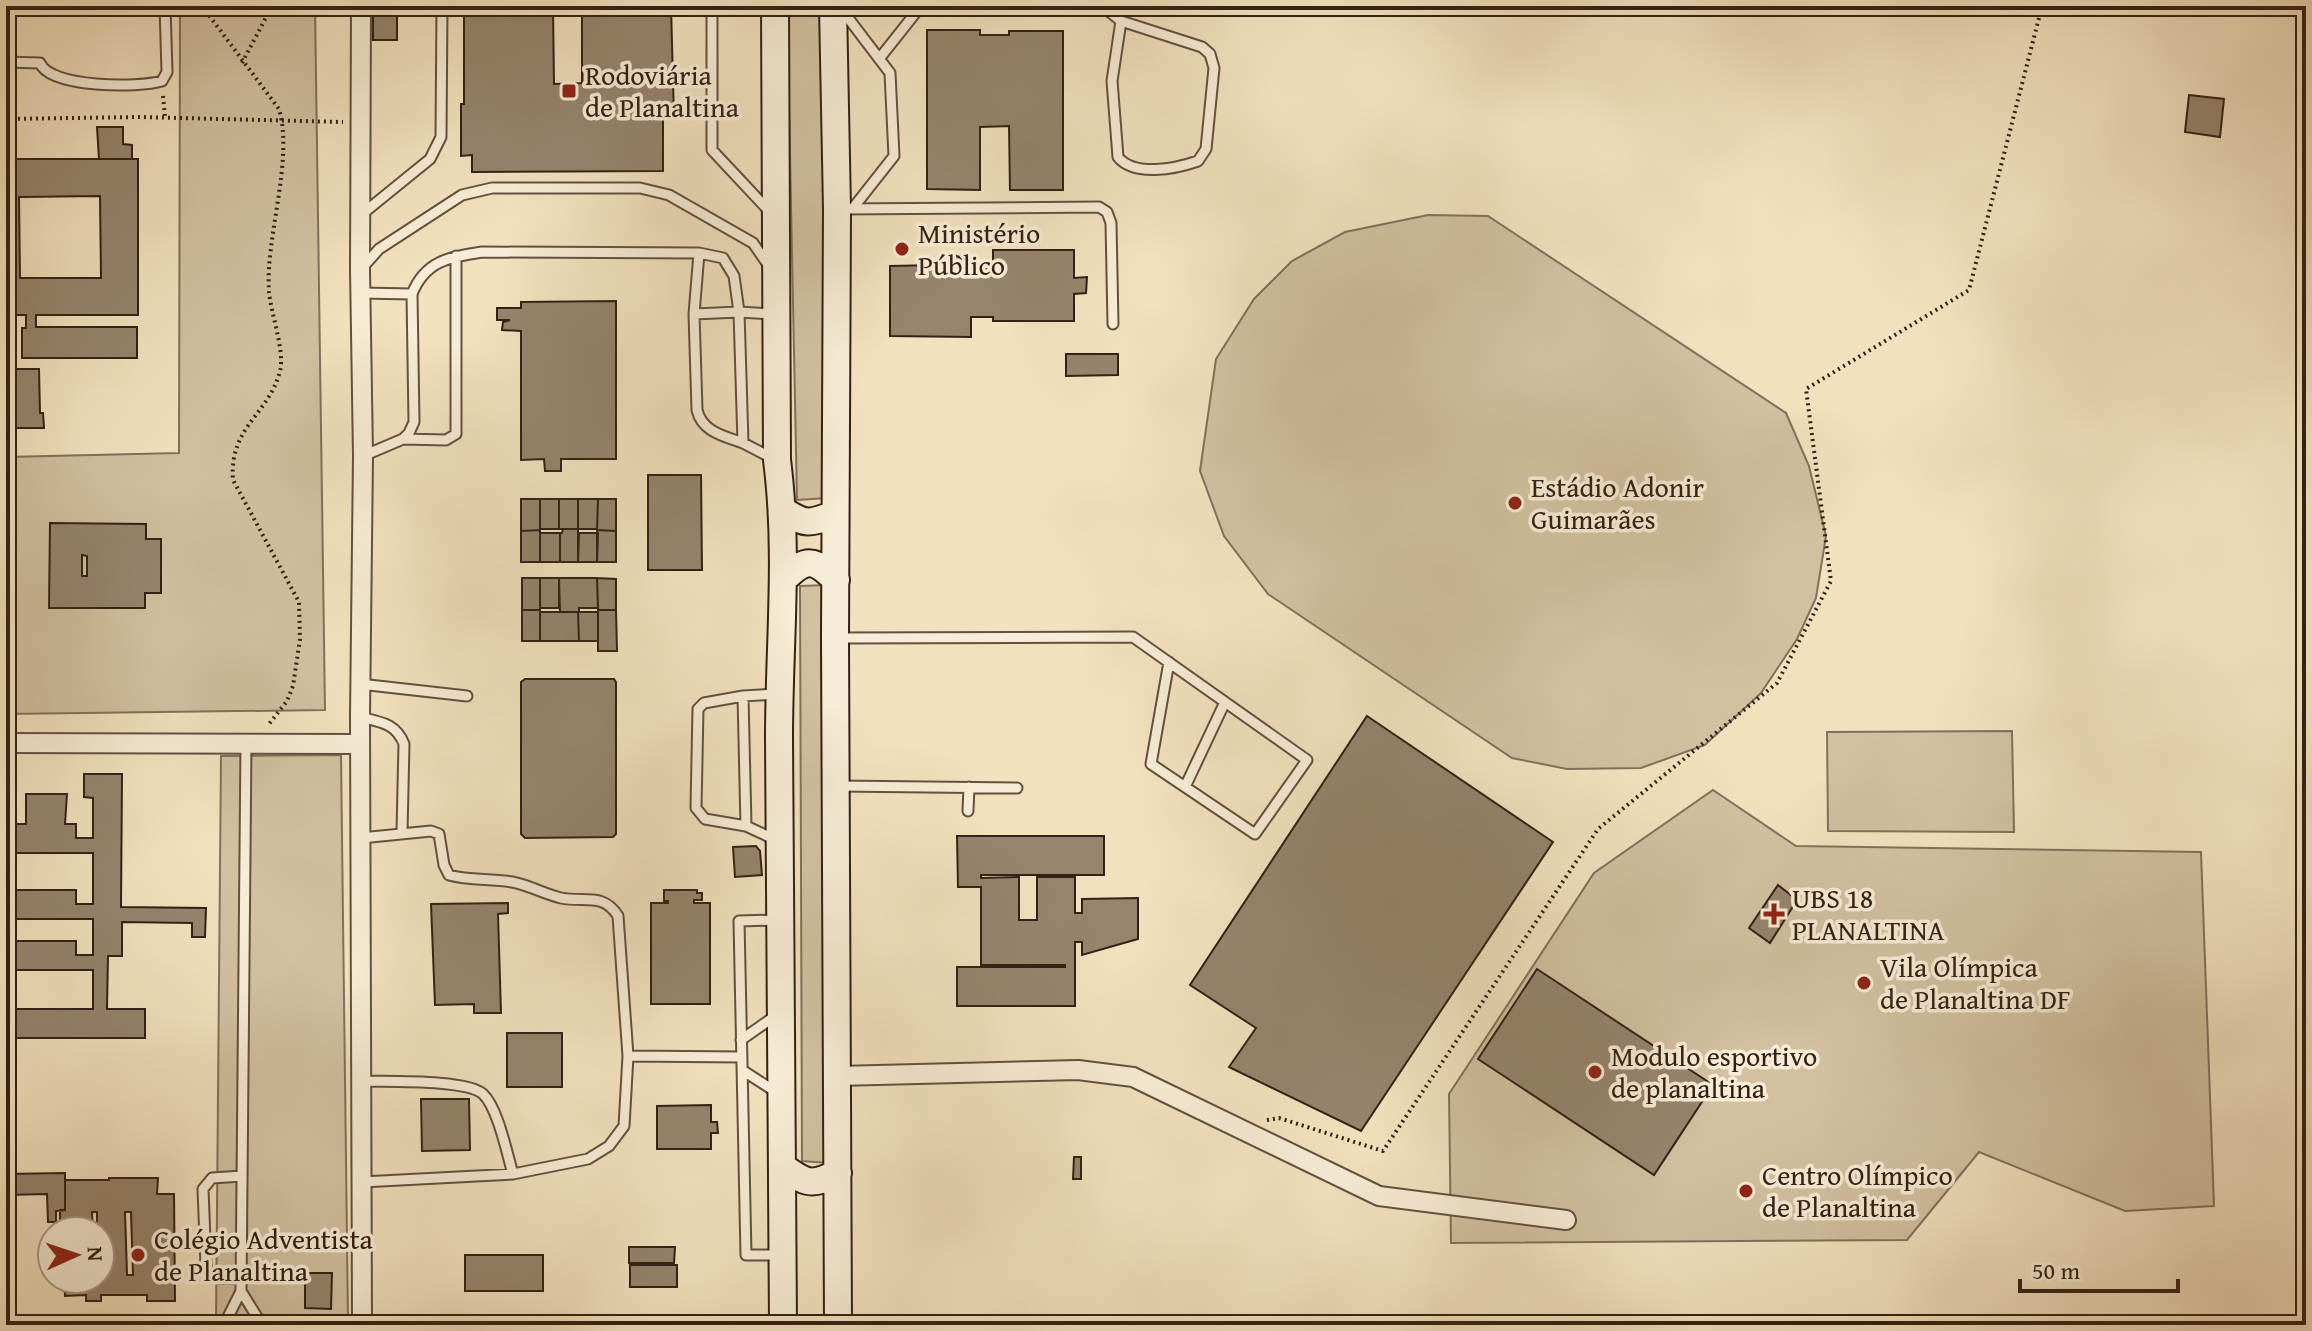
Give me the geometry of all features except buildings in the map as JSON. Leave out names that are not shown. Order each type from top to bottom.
[{"type":"street","points":[[361,6],[362,1325]]},
{"type":"street","points":[[775,6],[777,460],[784,511],[779,694],[783,1325]]},
{"type":"street","points":[[833,6],[845,208],[835,514],[838,1325]]},
{"type":"street","points":[[784,511],[798,521],[810,523],[835,514]]},
{"type":"street","points":[[784,579],[796,567],[807,562],[819,564],[836,580]]},
{"type":"street","points":[[6,743],[360,744]]},
{"type":"street","points":[[837,1076],[1078,1070],[1133,1077],[1379,1196],[1566,1220]]},
{"type":"street","points":[[783,1167],[808,1183],[820,1182],[838,1173]]},
{"type":"lane","points":[[6,62],[40,63],[44,71],[80,83],[148,84],[162,81],[167,72],[165,6]]},
{"type":"lane","points":[[361,215],[430,159],[441,137],[442,6]]},
{"type":"lane","points":[[712,6],[712,150],[776,218]]},
{"type":"lane","points":[[839,6],[890,73],[894,156],[845,208]]},
{"type":"lane","points":[[879,59],[921,6]]},
{"type":"lane","points":[[1102,6],[1121,21],[1202,47],[1210,54],[1214,68],[1206,149],[1198,161],[1168,168],[1134,168],[1124,165],[1118,157],[1112,81],[1121,21]]},
{"type":"lane","points":[[360,270],[379,249],[462,195],[492,188],[640,188],[669,195],[753,243],[776,278]]},
{"type":"lane","points":[[845,208],[1099,207],[1107,212],[1111,223],[1113,324]]},
{"type":"lane","points":[[403,439],[414,422],[412,294],[419,277],[433,265],[456,256],[482,252],[699,253],[723,258],[734,276],[739,312],[743,443]]},
{"type":"lane","points":[[699,253],[694,314],[699,422],[777,460]]},
{"type":"lane","points":[[363,456],[403,439],[446,440],[456,434],[456,256]]},
{"type":"lane","points":[[360,293],[412,294]]},
{"type":"lane","points":[[694,314],[776,314]]},
{"type":"lane","points":[[835,638],[1133,637],[1169,662],[1307,760],[1255,834],[1151,764],[1169,662]]},
{"type":"lane","points":[[360,684],[467,696]]},
{"type":"lane","points":[[779,694],[704,703],[698,709],[696,808],[705,819],[746,826],[780,842]]},
{"type":"lane","points":[[743,696],[746,826]]},
{"type":"lane","points":[[1185,787],[1225,702]]},
{"type":"lane","points":[[360,717],[392,725],[404,744],[402,832]]},
{"type":"lane","points":[[224,1325],[241,1291],[246,743]]},
{"type":"lane","points":[[835,786],[1017,788]]},
{"type":"lane","points":[[968,811],[969,787]]},
{"type":"lane","points":[[361,838],[431,831],[439,834],[444,865],[449,875],[462,879],[512,882],[562,898],[601,900],[612,905],[618,916],[628,1056],[624,1126],[609,1146],[588,1159],[513,1174],[362,1182]]},
{"type":"lane","points":[[780,920],[739,921],[746,1255],[782,1255]]},
{"type":"lane","points":[[741,1040],[781,1012]]},
{"type":"lane","points":[[628,1056],[742,1057]]},
{"type":"lane","points":[[742,1070],[781,1096]]},
{"type":"lane","points":[[361,1081],[466,1085],[483,1094],[494,1112],[513,1174]]},
{"type":"lane","points":[[241,1279],[218,1278],[210,1275],[206,1266],[203,1189],[212,1178],[242,1176]]},
{"type":"lane","points":[[241,1291],[262,1325]]},
{"type":"path","points":[[202,6],[279,109],[282,119],[269,292],[281,351],[281,369],[276,384],[240,438],[232,467],[233,480],[299,602],[300,639],[298,664],[287,701],[275,720],[246,743]]},
{"type":"path","points":[[242,63],[272,6]]},
{"type":"path","points":[[1238,1128],[1279,1118],[1383,1151],[1598,829],[1777,683],[1831,581],[1806,389],[1969,290],[2039,18],[2052,6]]},
{"type":"path","points":[[162,81],[165,117]]},
{"type":"path","points":[[6,119],[165,117],[361,123]]},
{"type":"shaded area","points":[[180,6],[315,6],[325,710],[6,714],[6,457],[179,453]]},
{"type":"shaded area","points":[[787,6],[822,6],[827,498],[797,500]]},
{"type":"shaded area","name":"Estádio Adonir Guimarães","points":[[1428,215],[1488,216],[1786,413],[1809,466],[1826,536],[1816,598],[1797,639],[1761,693],[1705,745],[1641,768],[1567,769],[1512,758],[1268,594],[1224,536],[1200,471],[1216,359],[1254,299],[1292,261],[1345,232]]},
{"type":"shaded area","points":[[827,585],[827,1163],[802,1161],[800,586]]},
{"type":"shaded area","points":[[2012,731],[2014,832],[1828,831],[1827,732]]},
{"type":"shaded area","points":[[341,755],[348,1321],[216,1323],[221,756]]},
{"type":"shaded area","name":"Vila Olímpica de Planaltina DF","points":[[1713,790],[1796,846],[2201,852],[2214,1206],[2125,1211],[1979,1152],[1907,1240],[1451,1243],[1449,1094],[1594,873]]},
{"type":"place","name":"Rodoviária de Planaltina","points":[[569,91]]},
{"type":"place","name":"Ministério Público","points":[[902,249]]},
{"type":"place","name":"Estádio Adonir Guimarães","points":[[1515,503]]},
{"type":"place","name":"UBS 18 PLANALTINA","points":[[1774,914]]},
{"type":"place","name":"Vila Olímpica de Planaltina DF","points":[[1864,983]]},
{"type":"place","name":"Modulo esportivo de planaltina","points":[[1595,1072]]},
{"type":"place","name":"Centro Olímpico de Planaltina","points":[[1746,1191]]},
{"type":"place","name":"Colégio Adventista de Planaltina","points":[[138,1255]]}]
